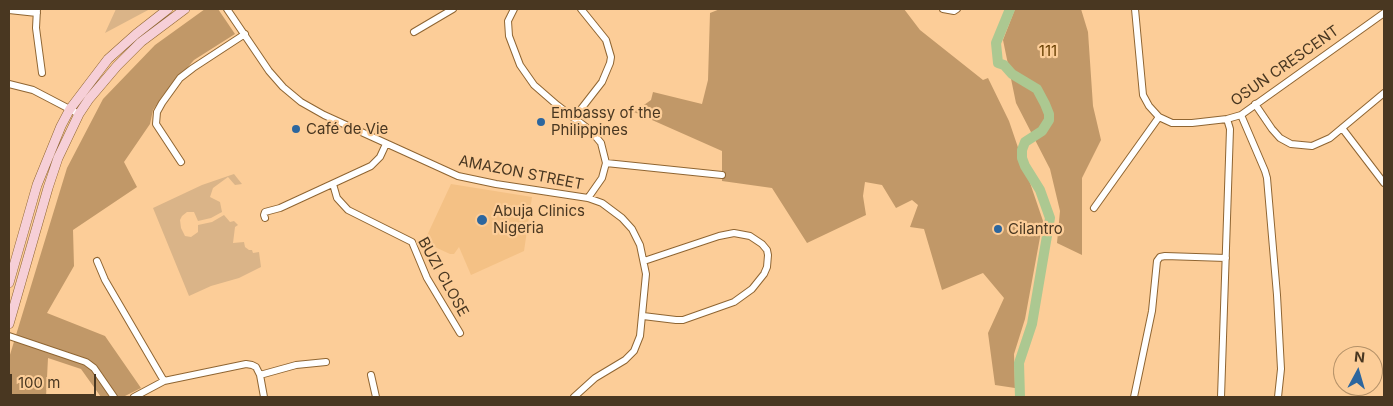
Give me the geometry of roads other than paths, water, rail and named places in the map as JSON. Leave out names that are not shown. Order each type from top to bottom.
[{"type":"street","points":[[9,283],[37,185],[70,109],[108,59],[168,9]]},
{"type":"street","points":[[9,324],[58,158],[80,114],[89,99],[117,66],[141,42],[185,9]]},
{"type":"street","name":"AMAZON STREET","points":[[227,9],[282,87],[301,102],[324,115],[444,171],[465,178],[588,198],[602,203],[622,218],[632,229],[640,245],[646,274],[640,336],[634,351],[625,360],[595,378],[574,397]]},
{"type":"street","points":[[414,32],[453,9]]},
{"type":"street","points":[[514,9],[508,22],[509,36],[520,65],[534,85],[556,105],[591,131],[601,143],[606,163],[602,178],[588,198]]},
{"type":"street","points":[[574,118],[602,82],[611,57],[606,40],[581,9]]},
{"type":"street","points":[[943,9],[954,11],[957,9]]},
{"type":"street","points":[[1094,208],[1159,117],[1149,106],[1143,95],[1136,9]]},
{"type":"street","points":[[9,10],[37,11],[36,28],[42,73]]},
{"type":"street","name":"OSUN CRESCENT","points":[[1159,117],[1172,123],[1192,124],[1241,115],[1384,13]]},
{"type":"street","points":[[181,162],[156,124],[157,112],[180,78],[245,34]]},
{"type":"street","points":[[9,84],[33,90],[80,114]]},
{"type":"street","points":[[1255,104],[1272,130],[1280,138],[1291,144],[1303,146],[1320,144],[1330,138],[1384,93]]},
{"type":"street","points":[[1241,115],[1267,178],[1278,295],[1280,369],[1278,397]]},
{"type":"street","points":[[1221,397],[1230,129],[1227,119]]},
{"type":"street","points":[[1342,128],[1384,183]]},
{"type":"street","points":[[265,218],[265,212],[280,208],[371,166],[380,157],[386,144]]},
{"type":"street","points":[[606,163],[722,175]]},
{"type":"street","name":"BUZI CLOSE","points":[[333,184],[337,198],[348,210],[412,242],[426,278],[460,333]]},
{"type":"street","points":[[643,316],[683,320],[734,302],[752,289],[764,274],[768,255],[767,250],[762,244],[750,236],[734,233],[719,236],[644,261]]},
{"type":"street","points":[[1134,397],[1152,311],[1157,261],[1160,257],[1165,256],[1226,258]]},
{"type":"street","points":[[97,261],[105,280],[164,381]]},
{"type":"street","points":[[9,336],[86,362],[101,376],[114,397]]},
{"type":"street","points":[[260,375],[296,365],[326,362]]},
{"type":"street","points":[[134,397],[164,381],[246,364],[256,368],[260,375],[264,397]]},
{"type":"street","points":[[372,376],[376,397]]},
{"type":"waterway","points":[[1010,9],[996,43],[998,63],[1004,65],[1012,74],[1037,89],[1049,114],[1049,120],[1042,131],[1025,142],[1022,150],[1025,166],[1040,190],[1050,218],[1032,324],[1019,363],[1020,397]]},
{"type":"place","name":"Embassy of the Philippines","points":[[541,122]]},
{"type":"place","name":"Café de Vie","points":[[296,129]]},
{"type":"place","name":"Abuja Clinics Nigeria","points":[[482,220]]},
{"type":"place","name":"Cilantro","points":[[998,229]]},
{"type":"park label","name":"111","points":[[1048,51]]}]
